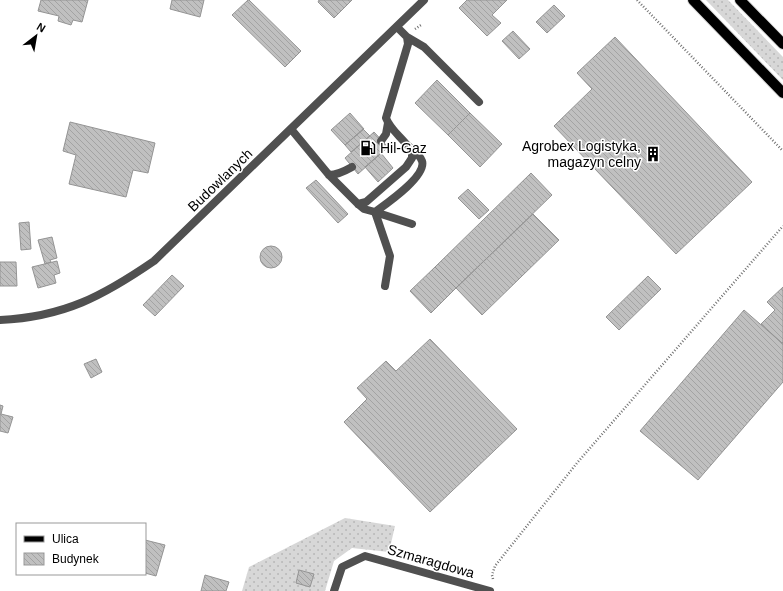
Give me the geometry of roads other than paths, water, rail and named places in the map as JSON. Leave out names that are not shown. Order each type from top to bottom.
[{"type":"main road","points":[[693,0],[783,93]]},
{"type":"main road","points":[[740,0],[783,44]]},
{"type":"street","name":"Budowlanych","points":[[0,320],[36,317],[68,308],[97,296],[124,281],[154,261],[424,0]]},
{"type":"street","points":[[397,27],[407,37],[424,47],[479,102]]},
{"type":"street","points":[[375,212],[417,176],[422,167],[422,159],[388,123],[386,118],[402,68],[408,44],[407,37]]},
{"type":"street","points":[[382,141],[386,134],[388,123]]},
{"type":"street","points":[[291,130],[329,175],[364,209],[412,224]]},
{"type":"street","points":[[358,204],[366,202],[406,167],[412,158],[412,150]]},
{"type":"street","points":[[329,175],[339,174],[352,167]]},
{"type":"street","points":[[375,212],[390,256],[385,286]]},
{"type":"street","name":"Szmaragdowa","points":[[334,591],[342,567],[365,556],[492,587]]},
{"type":"place","name":"Hil-Gaz","points":[[368,148]]},
{"type":"place","name":"Agrobex Logistyka, magazyn celny","points":[[653,154]]}]
